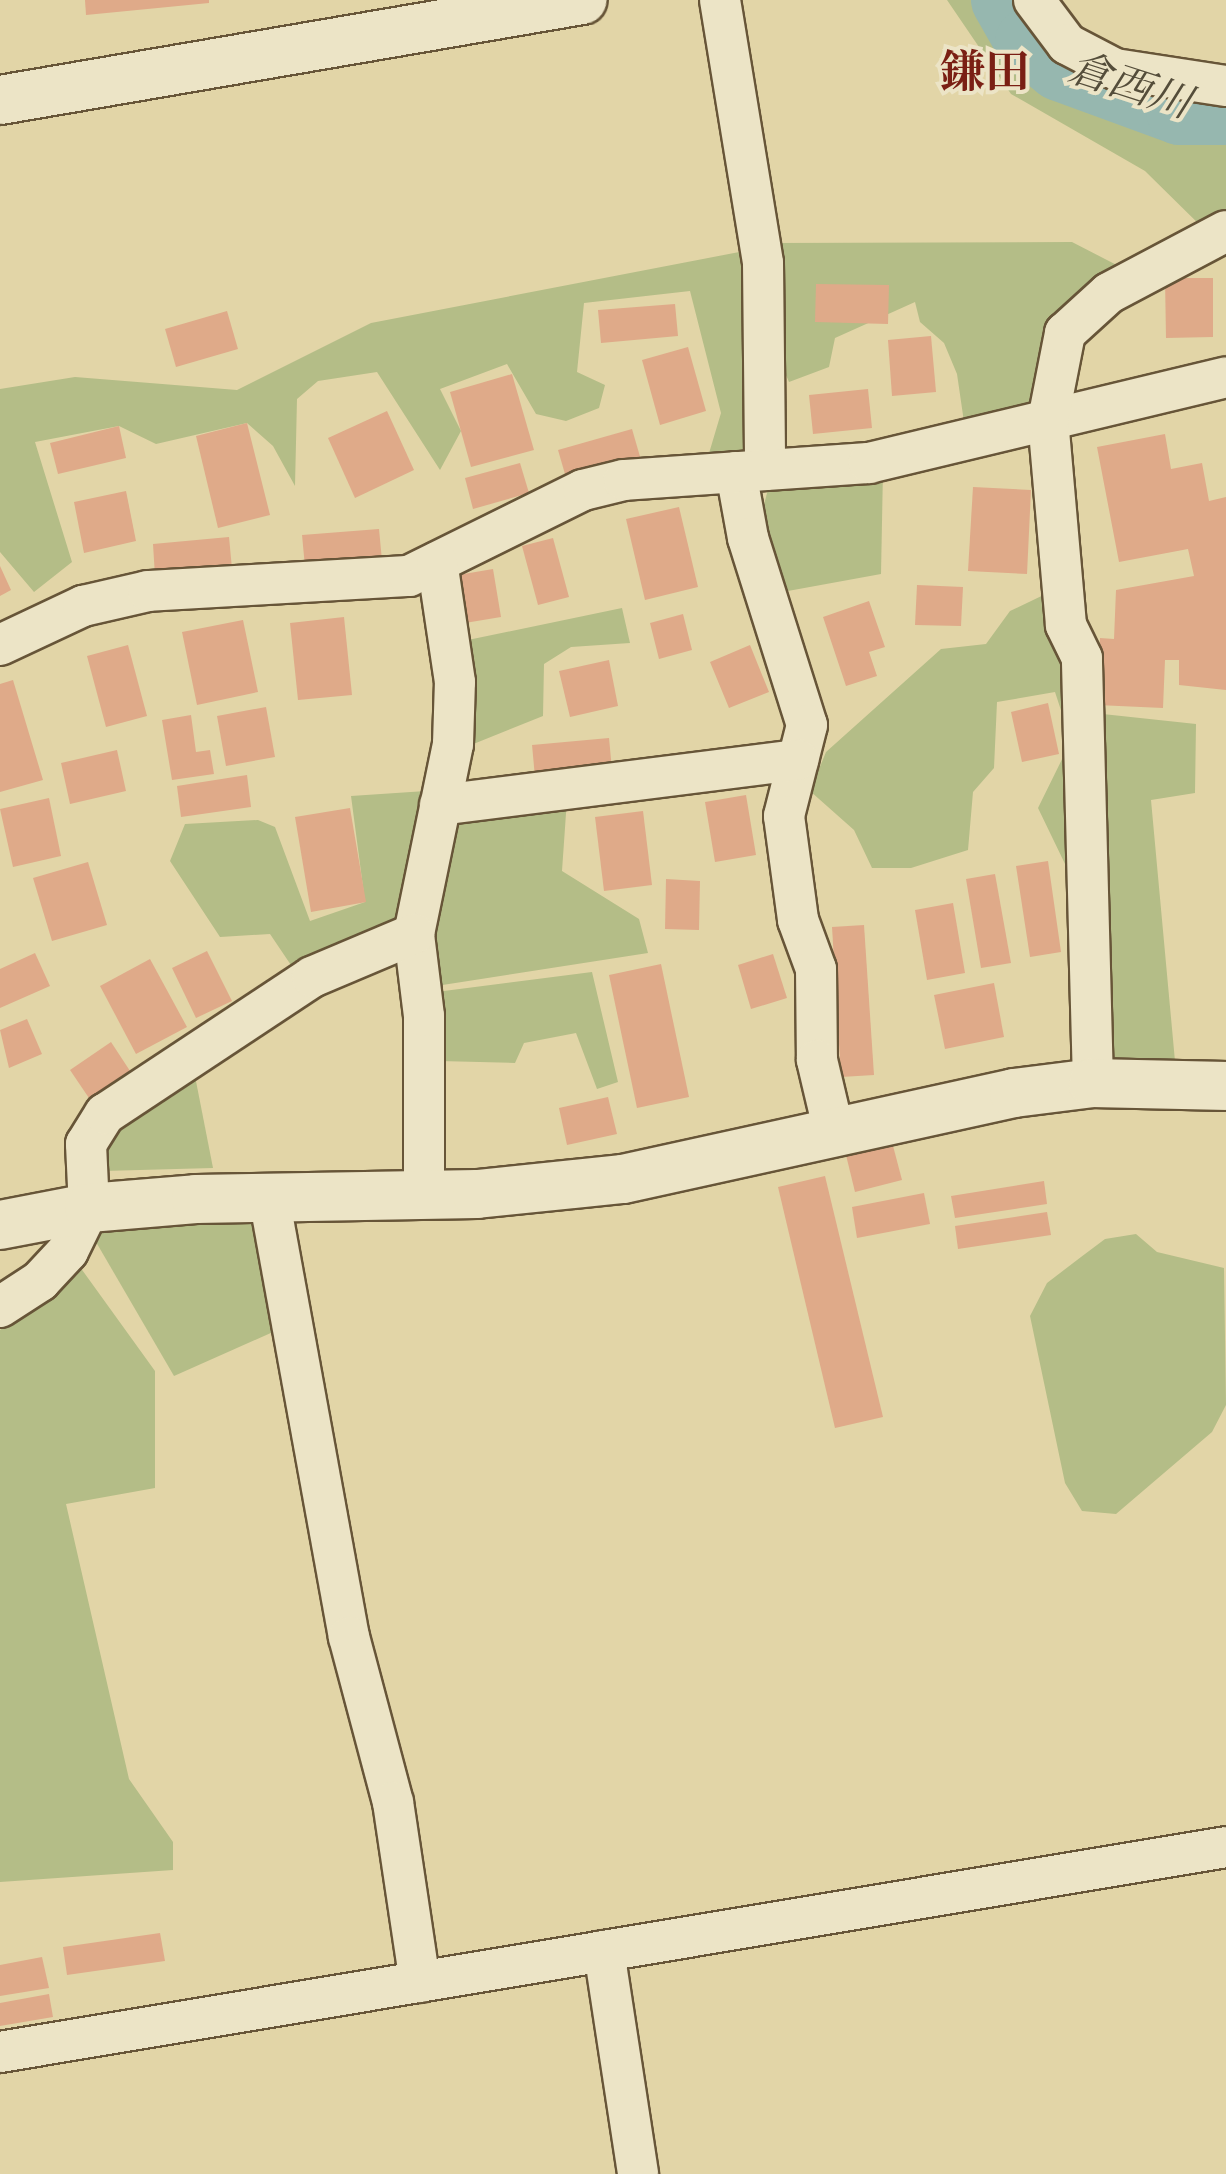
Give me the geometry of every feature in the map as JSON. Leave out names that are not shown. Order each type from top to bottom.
[{"type":"street","points":[[0,100],[582,0]]},
{"type":"street","points":[[720,0],[763,262],[748,538],[808,725],[784,816],[798,920],[816,969],[818,1060],[834,1132]]},
{"type":"street","points":[[1034,0],[1067,44],[1115,70],[1226,86]]},
{"type":"street","points":[[1092,1082],[1082,658],[1066,624],[1048,420],[1065,333],[1110,293],[1226,230]]},
{"type":"street","points":[[0,645],[83,606],[148,591],[409,576],[584,490],[624,480],[869,463],[1226,377]]},
{"type":"street","points":[[424,1194],[424,1016],[414,934],[440,804],[455,682],[437,562]]},
{"type":"street","points":[[440,804],[798,760]]},
{"type":"street","points":[[0,1307],[40,1281],[68,1251],[89,1208],[86,1144],[105,1114],[312,977],[414,934]]},
{"type":"street","points":[[0,1225],[89,1208],[270,1197],[424,1194],[622,1179],[834,1132],[1092,1082],[1226,1086]]},
{"type":"street","points":[[270,1197],[349,1637],[393,1802],[420,1982]]},
{"type":"street","points":[[0,2052],[1226,1847]]},
{"type":"street","points":[[604,1952],[638,2174]]},
{"type":"green space","points":[[947,0],[1039,0],[1067,44],[1226,82],[1226,231],[1211,236],[1145,171],[1011,94]]},
{"type":"green space","points":[[1072,242],[1138,276],[1065,333],[1048,420],[964,422],[957,374],[944,343],[920,322],[915,302],[835,338],[829,367],[789,382],[763,322],[772,243]]},
{"type":"green space","points":[[760,248],[764,459],[707,460],[721,413],[690,291],[584,303],[577,372],[605,385],[599,408],[566,421],[536,414],[507,364],[440,389],[461,431],[440,470],[377,372],[318,381],[297,399],[295,486],[273,446],[247,423],[156,444],[119,426],[35,442],[72,562],[34,592],[0,552],[0,389],[75,377],[237,390],[371,323]]},
{"type":"green space","points":[[883,470],[881,574],[766,595],[761,516],[771,478]]},
{"type":"green space","points":[[1054,590],[1084,712],[1196,724],[1195,793],[1151,800],[1177,1083],[1093,1083],[1080,895],[1038,808],[1071,741],[1055,692],[997,702],[994,768],[973,792],[968,850],[911,868],[872,868],[854,830],[810,791],[826,752],[941,649],[986,644],[1010,611]]},
{"type":"green space","points":[[622,608],[630,643],[571,647],[544,664],[543,716],[466,747],[463,641]]},
{"type":"green space","points":[[426,791],[399,920],[297,974],[270,934],[220,937],[170,861],[185,824],[258,820],[275,827],[310,921],[365,902],[351,796]]},
{"type":"green space","points":[[567,799],[562,871],[639,919],[648,953],[436,986],[430,940],[456,810]]},
{"type":"green space","points":[[592,972],[618,1082],[597,1089],[576,1033],[524,1043],[515,1063],[439,1061],[436,992]]},
{"type":"green space","points":[[194,1071],[213,1168],[103,1171],[96,1144]]},
{"type":"green space","points":[[255,1215],[273,1332],[174,1376],[96,1242],[107,1223]]},
{"type":"green space","points":[[1136,1234],[1157,1252],[1224,1268],[1226,1405],[1212,1432],[1116,1514],[1082,1511],[1065,1483],[1030,1316],[1047,1283],[1105,1239]]},
{"type":"green space","points":[[80,1267],[155,1371],[155,1488],[66,1504],[129,1779],[173,1842],[173,1870],[0,1882],[0,1330]]},
{"type":"building","points":[[85,0],[209,0],[209,3],[86,15]]},
{"type":"building","points":[[1165,278],[1213,278],[1213,337],[1166,338]]},
{"type":"building","points":[[816,284],[889,285],[888,324],[815,322]]},
{"type":"building","points":[[675,304],[678,336],[601,343],[598,310]]},
{"type":"building","points":[[227,311],[238,349],[176,367],[165,329]]},
{"type":"building","points":[[931,336],[936,392],[892,396],[888,340]]},
{"type":"building","points":[[688,347],[706,411],[660,425],[642,360]]},
{"type":"building","points":[[512,374],[534,450],[471,467],[450,392]]},
{"type":"building","points":[[868,389],[872,428],[813,434],[809,395]]},
{"type":"building","points":[[387,411],[414,470],[355,498],[328,438]]},
{"type":"building","points":[[247,423],[270,515],[218,528],[196,436]]},
{"type":"building","points":[[119,426],[126,458],[58,474],[50,443]]},
{"type":"building","points":[[632,429],[641,460],[567,481],[558,450]]},
{"type":"building","points":[[1165,434],[1171,469],[1202,463],[1209,501],[1226,497],[1226,690],[1179,685],[1179,660],[1165,660],[1163,708],[1097,705],[1100,638],[1114,639],[1116,590],[1194,576],[1188,549],[1119,562],[1097,447]]},
{"type":"building","points":[[520,463],[529,493],[473,509],[465,478]]},
{"type":"building","points":[[973,487],[1031,490],[1027,574],[968,571]]},
{"type":"building","points":[[126,491],[136,541],[84,553],[74,502]]},
{"type":"building","points":[[679,507],[698,587],[645,600],[626,519]]},
{"type":"building","points":[[379,529],[382,561],[305,567],[302,535]]},
{"type":"building","points":[[229,537],[232,569],[155,576],[153,544]]},
{"type":"building","points":[[553,538],[569,597],[538,605],[522,546]]},
{"type":"building","points":[[0,566],[11,590],[0,596]]},
{"type":"building","points":[[493,569],[501,617],[459,624],[452,576]]},
{"type":"building","points":[[917,585],[963,587],[961,626],[915,625]]},
{"type":"building","points":[[869,601],[885,647],[869,652],[877,676],[846,686],[823,617]]},
{"type":"building","points":[[683,614],[692,650],[659,659],[650,623]]},
{"type":"building","points":[[344,617],[352,695],[298,700],[290,623]]},
{"type":"building","points":[[243,620],[258,692],[197,705],[182,632]]},
{"type":"building","points":[[128,645],[147,716],[106,727],[87,656]]},
{"type":"building","points":[[750,645],[769,692],[729,708],[710,662]]},
{"type":"building","points":[[609,660],[618,706],[570,717],[559,671]]},
{"type":"building","points":[[13,680],[43,780],[0,792],[0,684]]},
{"type":"building","points":[[1048,703],[1059,754],[1022,762],[1011,712]]},
{"type":"building","points":[[266,707],[275,757],[226,766],[217,716]]},
{"type":"building","points":[[191,715],[196,752],[210,750],[214,774],[172,780],[162,720]]},
{"type":"building","points":[[609,738],[612,770],[535,777],[532,745]]},
{"type":"building","points":[[117,750],[126,791],[70,804],[61,763]]},
{"type":"building","points":[[247,775],[251,807],[181,817],[177,786]]},
{"type":"building","points":[[746,795],[756,855],[715,862],[705,802]]},
{"type":"building","points":[[49,798],[61,856],[13,867],[0,809]]},
{"type":"building","points":[[350,808],[366,902],[311,912],[295,817]]},
{"type":"building","points":[[643,811],[652,885],[604,891],[595,817]]},
{"type":"building","points":[[1048,861],[1061,952],[1030,957],[1016,866]]},
{"type":"building","points":[[88,862],[107,925],[52,941],[33,878]]},
{"type":"building","points":[[995,874],[1011,963],[981,968],[966,879]]},
{"type":"building","points":[[666,879],[700,881],[699,930],[665,929]]},
{"type":"building","points":[[953,903],[965,973],[927,980],[915,910]]},
{"type":"building","points":[[864,925],[874,1075],[841,1077],[832,927]]},
{"type":"building","points":[[207,951],[232,1001],[196,1018],[172,968]]},
{"type":"building","points":[[35,953],[50,986],[0,1008],[0,969]]},
{"type":"building","points":[[773,954],[787,998],[751,1009],[738,965]]},
{"type":"building","points":[[150,959],[187,1027],[136,1054],[100,986]]},
{"type":"building","points":[[661,964],[689,1097],[637,1108],[609,975]]},
{"type":"building","points":[[994,983],[1004,1037],[945,1049],[934,995]]},
{"type":"building","points":[[27,1019],[42,1054],[9,1068],[0,1030]]},
{"type":"building","points":[[111,1042],[132,1074],[91,1101],[70,1070]]},
{"type":"building","points":[[608,1097],[617,1134],[567,1145],[559,1108]]},
{"type":"building","points":[[892,1142],[902,1180],[855,1192],[846,1155]]},
{"type":"building","points":[[825,1176],[883,1417],[835,1428],[778,1187]]},
{"type":"building","points":[[1044,1181],[1047,1204],[955,1218],[951,1196]]},
{"type":"building","points":[[924,1193],[930,1224],[857,1238],[852,1207]]},
{"type":"building","points":[[1047,1212],[1051,1235],[958,1249],[955,1226]]},
{"type":"building","points":[[160,1933],[165,1961],[67,1975],[63,1947]]},
{"type":"building","points":[[42,1957],[49,1988],[0,1996],[0,1965]]},
{"type":"building","points":[[49,1994],[53,2017],[0,2026],[0,2003]]},
{"type":"waterway","name":"倉西川","points":[[1005,0],[1029,42],[1060,67],[1180,111],[1226,111]]},
{"type":"district","name":"鎌田","points":[[985,72]]}]
